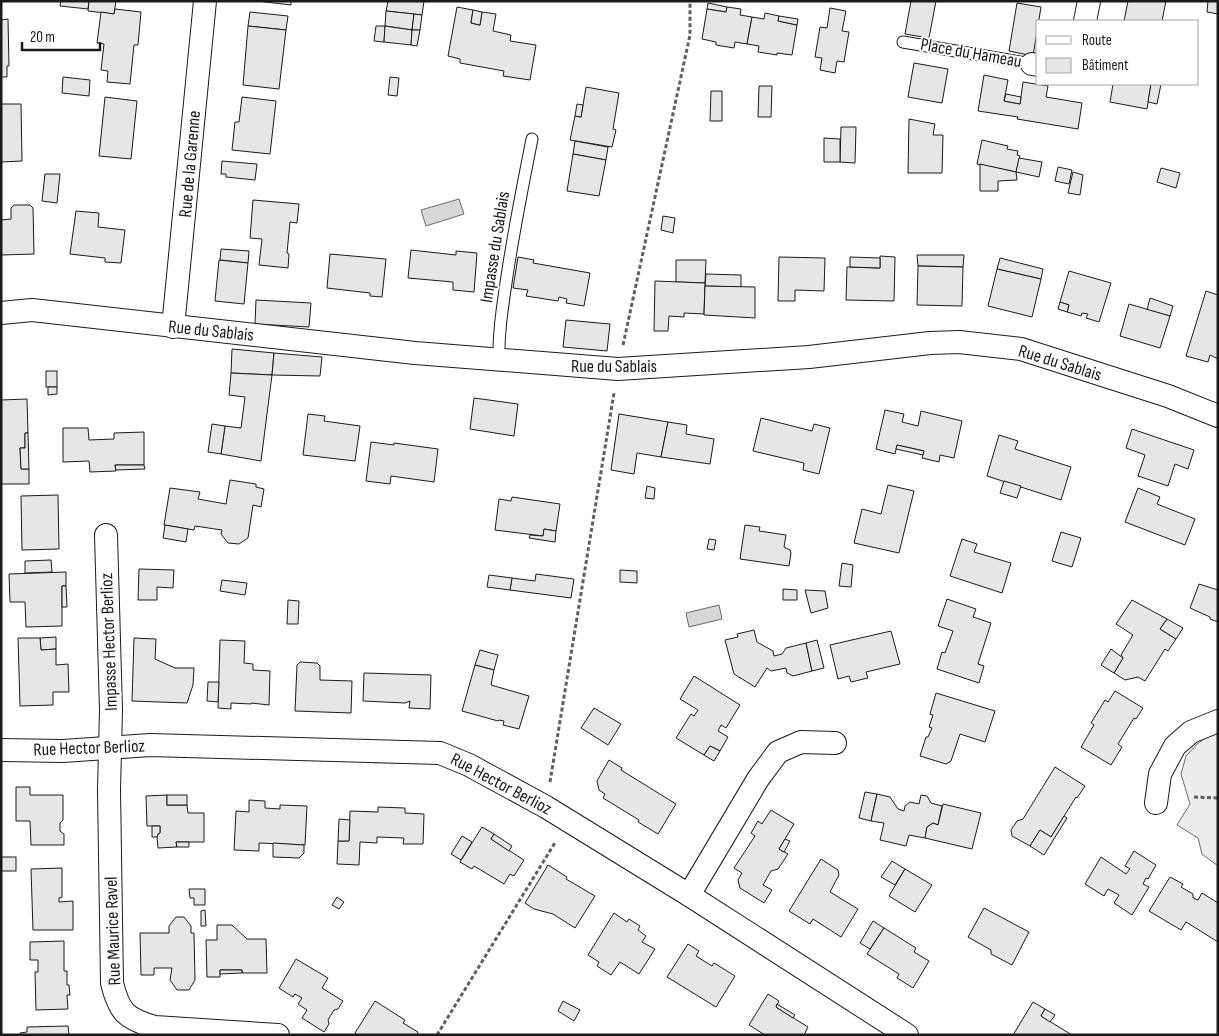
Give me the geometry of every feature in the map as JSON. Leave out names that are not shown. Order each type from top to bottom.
[{"type":"street","name":"Rue de la Garenne","points":[[173,327],[205,1]]},
{"type":"street","points":[[1085,20],[1089,1]]},
{"type":"street","name":"Rue du Sablais","points":[[1,313],[32,310],[405,352],[618,369],[809,357],[959,342],[1021,349],[1168,396],[1218,416]]},
{"type":"street","name":"Impasse Hector Berlioz","points":[[106,535],[111,749]]},
{"type":"street","points":[[1156,803],[1160,774],[1175,746],[1191,732],[1218,721]]},
{"type":"street","points":[[689,895],[758,778],[778,752],[801,742],[835,743]]},
{"type":"street","name":"Rue Hector Berlioz","points":[[1,750],[63,751],[150,746],[440,752],[469,764],[546,807],[689,895],[908,1035]]},
{"type":"street","name":"Rue Maurice Ravel","points":[[111,749],[109,790],[112,982],[116,1001],[124,1012],[139,1023],[155,1027],[278,1035]]},
{"type":"lane","name":"Place du Hameau","points":[[904,42],[1035,64]]},
{"type":"lane","name":"Impasse du Sablais","points":[[499,361],[498,348],[505,293],[516,221],[532,138]]},
{"type":"path","points":[[546,807],[618,369],[690,35],[690,1]]},
{"type":"path","points":[[1194,797],[1218,798]]},
{"type":"path","points":[[437,1035],[568,821]]},
{"type":"shaded area","points":[[459,199],[464,214],[426,226],[421,210]]},
{"type":"shaded area","points":[[719,605],[722,619],[689,627],[686,613]]},
{"type":"shaded area","points":[[1218,734],[1218,866],[1202,854],[1198,838],[1177,825],[1190,804],[1181,774],[1186,756],[1197,744],[1210,735]]},
{"type":"building","points":[[61,1],[89,1],[88,9],[60,6]]},
{"type":"building","points":[[89,1],[116,1],[114,14],[88,11]]},
{"type":"building","points":[[257,1],[291,1],[291,5]]},
{"type":"building","points":[[388,1],[424,1],[422,15],[386,11]]},
{"type":"building","points":[[911,1],[936,1],[929,38],[905,34]]},
{"type":"building","points":[[1128,1],[1166,1],[1162,20],[1124,20]]},
{"type":"building","points":[[1208,1],[1218,1],[1218,14],[1207,12]]},
{"type":"building","points":[[708,3],[727,7],[726,12],[707,9]]},
{"type":"building","points":[[1017,3],[1041,7],[1039,20],[1036,20],[1033,56],[1009,51]]},
{"type":"building","points":[[457,7],[473,10],[471,23],[480,25],[482,12],[496,14],[493,31],[511,35],[510,41],[536,45],[530,80],[503,76],[504,71],[460,63],[460,59],[448,56]]},
{"type":"building","points":[[727,7],[741,9],[740,15],[752,17],[747,44],[735,42],[734,48],[716,45],[716,42],[702,39],[707,9],[726,12]]},
{"type":"building","points":[[830,8],[846,11],[842,31],[849,32],[844,62],[837,61],[835,73],[820,70],[822,58],[815,57],[820,27],[827,28]]},
{"type":"building","points":[[115,9],[141,12],[138,45],[134,45],[130,84],[107,82],[108,71],[101,70],[104,44],[97,43],[101,12],[114,14]]},
{"type":"building","points":[[473,10],[482,12],[480,25],[471,23]]},
{"type":"building","points":[[386,11],[414,14],[412,30],[385,26]]},
{"type":"building","points":[[250,12],[288,16],[286,30],[248,26]]},
{"type":"building","points":[[765,13],[779,16],[778,21],[797,25],[792,55],[758,52],[759,46],[747,44],[752,17],[764,19]]},
{"type":"building","points":[[414,14],[422,15],[420,30],[412,30]]},
{"type":"building","points":[[779,16],[798,19],[797,25],[778,21]]},
{"type":"building","points":[[8,19],[9,66],[7,66],[7,77],[1,77],[1,20]]},
{"type":"building","points":[[248,26],[286,30],[279,89],[243,85]]},
{"type":"building","points":[[376,26],[385,26],[384,42],[374,41]]},
{"type":"building","points":[[385,26],[412,30],[411,45],[384,42]]},
{"type":"building","points":[[412,30],[420,30],[417,46],[411,45]]},
{"type":"building","points":[[914,63],[948,69],[942,103],[908,97]]},
{"type":"building","points":[[984,75],[1008,80],[1004,101],[1020,104],[1023,82],[1048,86],[1046,97],[1082,103],[1078,129],[978,111]]},
{"type":"building","points":[[63,77],[90,80],[89,96],[62,93]]},
{"type":"building","points":[[390,77],[399,78],[397,96],[388,95]]},
{"type":"building","points":[[1113,85],[1151,85],[1147,109],[1110,102]]},
{"type":"building","points":[[1151,85],[1161,85],[1157,104],[1148,102]]},
{"type":"building","points":[[759,86],[772,86],[771,117],[758,117]]},
{"type":"building","points":[[586,87],[619,93],[613,129],[616,130],[612,147],[570,140],[575,116],[581,117]]},
{"type":"building","points":[[711,91],[722,91],[722,121],[710,121]]},
{"type":"building","points":[[1006,94],[1021,97],[1020,104],[1004,101]]},
{"type":"building","points":[[105,97],[137,101],[131,159],[99,156]]},
{"type":"building","points":[[242,97],[276,101],[270,154],[232,150],[235,122],[239,122]]},
{"type":"building","points":[[1,104],[21,104],[22,161],[1,162]]},
{"type":"building","points":[[577,104],[583,105],[581,117],[575,116]]},
{"type":"building","points":[[909,119],[935,124],[933,135],[943,135],[942,173],[908,173]]},
{"type":"building","points":[[841,127],[856,127],[855,163],[840,162]]},
{"type":"building","points":[[824,138],[840,139],[840,162],[824,162]]},
{"type":"building","points":[[982,140],[1008,146],[1007,149],[1018,151],[1017,155],[1020,156],[1016,172],[977,164]]},
{"type":"building","points":[[575,141],[608,147],[606,160],[573,154]]},
{"type":"building","points":[[573,154],[606,160],[599,196],[567,191]]},
{"type":"building","points":[[1019,158],[1042,162],[1039,177],[1016,172]]},
{"type":"building","points":[[222,161],[257,164],[255,180],[226,177],[226,174],[221,174]]},
{"type":"building","points":[[980,164],[1016,172],[1017,180],[998,181],[998,191],[980,191]]},
{"type":"building","points":[[1058,167],[1072,170],[1069,184],[1055,181]]},
{"type":"building","points":[[1161,168],[1180,173],[1176,188],[1157,182]]},
{"type":"building","points":[[1073,172],[1083,175],[1080,195],[1068,193]]},
{"type":"building","points":[[45,174],[60,174],[57,203],[42,201]]},
{"type":"building","points":[[253,200],[299,204],[297,223],[290,222],[287,253],[289,254],[288,268],[259,265],[262,239],[250,238]]},
{"type":"building","points":[[14,205],[30,205],[33,208],[34,254],[1,255],[1,220],[11,219],[11,208]]},
{"type":"building","points":[[76,211],[99,213],[98,227],[125,230],[121,263],[105,262],[105,258],[70,254]]},
{"type":"building","points":[[663,216],[675,218],[673,233],[661,230]]},
{"type":"building","points":[[221,249],[249,251],[248,263],[220,260]]},
{"type":"building","points":[[411,250],[456,255],[456,251],[477,253],[474,292],[453,290],[453,282],[408,278]]},
{"type":"building","points":[[330,254],[386,259],[382,297],[370,296],[370,293],[327,288]]},
{"type":"building","points":[[917,255],[964,255],[963,267],[918,266]]},
{"type":"building","points":[[880,256],[895,257],[894,301],[846,300],[847,267],[880,268]]},
{"type":"building","points":[[518,257],[534,260],[533,263],[590,273],[584,306],[566,303],[567,299],[559,297],[558,301],[526,296],[528,290],[513,288]]},
{"type":"building","points":[[779,257],[825,258],[824,291],[795,290],[795,301],[778,301]]},
{"type":"building","points":[[850,257],[880,258],[880,268],[850,267]]},
{"type":"building","points":[[1000,258],[1043,269],[1041,279],[997,269]]},
{"type":"building","points":[[219,260],[248,263],[244,304],[215,301]]},
{"type":"building","points":[[676,260],[706,260],[705,283],[676,282]]},
{"type":"building","points":[[918,266],[963,267],[962,306],[917,305]]},
{"type":"building","points":[[997,269],[1041,279],[1032,317],[988,306]]},
{"type":"building","points":[[1069,271],[1111,283],[1099,322],[1086,318],[1088,314],[1082,313],[1081,316],[1067,312],[1069,305],[1060,302]]},
{"type":"building","points":[[706,274],[741,275],[741,287],[705,286]]},
{"type":"building","points":[[655,281],[705,283],[704,314],[684,313],[684,317],[669,316],[668,331],[654,331]]},
{"type":"building","points":[[705,286],[755,287],[755,318],[704,315]]},
{"type":"building","points":[[1206,291],[1218,295],[1218,359],[1210,355],[1208,362],[1186,356]]},
{"type":"building","points":[[1150,298],[1173,306],[1170,316],[1147,310]]},
{"type":"building","points":[[256,300],[311,303],[309,327],[255,324]]},
{"type":"building","points":[[1060,302],[1069,305],[1067,312],[1058,309]]},
{"type":"building","points":[[1129,304],[1170,316],[1160,348],[1120,336]]},
{"type":"building","points":[[566,320],[610,324],[607,351],[563,347]]},
{"type":"building","points":[[232,349],[274,353],[272,375],[231,373]]},
{"type":"building","points":[[274,353],[322,357],[320,376],[272,375]]},
{"type":"building","points":[[46,371],[57,371],[57,387],[46,387]]},
{"type":"building","points":[[231,373],[272,375],[261,461],[221,454],[225,426],[241,428],[245,397],[229,395]]},
{"type":"building","points":[[48,387],[57,387],[57,394],[48,395]]},
{"type":"building","points":[[474,398],[518,404],[514,436],[470,429]]},
{"type":"building","points":[[27,399],[28,433],[25,433],[25,448],[20,448],[21,469],[29,469],[29,484],[1,484],[1,400]]},
{"type":"building","points":[[885,410],[904,414],[902,422],[918,426],[921,411],[962,421],[954,458],[940,455],[939,462],[922,458],[924,451],[897,445],[895,454],[876,449]]},
{"type":"building","points":[[308,414],[325,416],[324,421],[360,426],[355,461],[303,455]]},
{"type":"building","points":[[619,414],[668,422],[661,457],[637,453],[634,474],[611,470]]},
{"type":"building","points":[[761,418],[812,431],[814,424],[830,428],[819,474],[803,470],[804,463],[753,451]]},
{"type":"building","points":[[668,422],[687,425],[686,434],[714,439],[710,464],[661,457]]},
{"type":"building","points":[[212,424],[225,426],[221,454],[208,452]]},
{"type":"building","points":[[63,428],[88,428],[89,440],[114,439],[114,433],[144,432],[144,465],[115,465],[116,471],[90,472],[89,461],[63,462]]},
{"type":"building","points":[[1132,429],[1194,450],[1188,469],[1175,464],[1168,486],[1138,476],[1145,455],[1126,448]]},
{"type":"building","points":[[25,433],[28,433],[29,469],[21,469],[20,448],[25,448]]},
{"type":"building","points":[[999,435],[1018,441],[1015,449],[1071,467],[1061,500],[987,476]]},
{"type":"building","points":[[371,442],[438,449],[434,482],[391,476],[390,484],[366,481]]},
{"type":"building","points":[[897,445],[924,451],[923,455],[896,449]]},
{"type":"building","points":[[115,465],[144,465],[145,469],[116,470]]},
{"type":"building","points":[[230,480],[256,484],[256,487],[264,489],[261,507],[253,505],[248,538],[239,544],[228,543],[221,534],[222,530],[195,526],[194,530],[164,525],[170,488],[200,492],[198,499],[226,504]]},
{"type":"building","points":[[1004,481],[1021,486],[1017,498],[1000,493]]},
{"type":"building","points":[[888,485],[914,491],[899,553],[854,543],[862,509],[881,514]]},
{"type":"building","points":[[647,486],[655,488],[654,499],[645,498]]},
{"type":"building","points":[[1138,488],[1160,497],[1157,504],[1195,519],[1185,545],[1125,522]]},
{"type":"building","points":[[58,495],[59,549],[22,550],[21,496]]},
{"type":"building","points":[[512,497],[560,504],[556,531],[544,529],[543,536],[495,530],[499,499],[511,501]]},
{"type":"building","points":[[165,525],[188,529],[186,542],[163,538]]},
{"type":"building","points":[[745,525],[760,527],[759,531],[786,535],[784,547],[790,550],[791,553],[789,566],[740,559]]},
{"type":"building","points":[[544,529],[556,531],[555,542],[529,538],[530,535],[543,536]]},
{"type":"building","points":[[1061,532],[1081,538],[1072,567],[1052,561]]},
{"type":"building","points":[[709,539],[716,540],[714,550],[707,549]]},
{"type":"building","points":[[962,539],[977,544],[974,552],[1011,563],[1002,593],[950,576]]},
{"type":"building","points":[[51,560],[52,572],[25,573],[25,561]]},
{"type":"building","points":[[842,563],[853,565],[851,587],[839,586]]},
{"type":"building","points":[[139,569],[174,570],[173,588],[157,587],[157,600],[138,600]]},
{"type":"building","points":[[620,570],[637,571],[637,583],[620,582]]},
{"type":"building","points":[[66,572],[66,586],[62,586],[62,626],[26,627],[25,602],[10,602],[9,574]]},
{"type":"building","points":[[536,574],[574,579],[571,598],[510,590],[512,578],[535,581]]},
{"type":"building","points":[[489,575],[512,578],[510,590],[487,587]]},
{"type":"building","points":[[222,580],[247,583],[245,595],[220,591]]},
{"type":"building","points":[[1199,584],[1218,590],[1218,622],[1190,608]]},
{"type":"building","points":[[62,586],[66,586],[67,607],[62,607]]},
{"type":"building","points":[[783,589],[797,590],[797,600],[783,600]]},
{"type":"building","points":[[805,590],[825,591],[828,608],[811,613]]},
{"type":"building","points":[[947,599],[976,609],[973,617],[991,623],[978,664],[984,666],[979,683],[937,669],[942,652],[945,653],[953,631],[938,626]]},
{"type":"building","points":[[288,600],[299,601],[298,624],[287,624]]},
{"type":"building","points":[[1132,600],[1167,619],[1160,629],[1176,639],[1168,651],[1165,649],[1145,681],[1138,677],[1125,680],[1114,673],[1123,658],[1121,655],[1133,635],[1116,624]]},
{"type":"building","points":[[1167,619],[1183,628],[1176,639],[1160,629]]},
{"type":"building","points":[[754,630],[757,642],[773,651],[774,656],[782,654],[786,648],[806,643],[812,671],[793,676],[787,673],[786,668],[771,671],[767,668],[755,687],[734,674],[725,640],[738,637],[737,634]]},
{"type":"building","points":[[891,631],[900,664],[866,672],[868,678],[851,682],[849,676],[838,679],[830,645]]},
{"type":"building","points":[[56,637],[56,649],[41,650],[40,638]]},
{"type":"building","points":[[18,638],[40,638],[41,650],[56,649],[56,665],[68,664],[69,692],[53,692],[53,705],[20,706]]},
{"type":"building","points":[[134,638],[156,639],[155,659],[175,668],[194,668],[193,685],[187,703],[132,701]]},
{"type":"building","points":[[220,640],[245,641],[244,663],[253,664],[253,670],[270,671],[269,705],[231,703],[231,709],[218,708]]},
{"type":"building","points":[[817,640],[824,668],[812,671],[806,643]]},
{"type":"building","points":[[1111,649],[1123,658],[1114,673],[1101,665]]},
{"type":"building","points":[[480,650],[498,655],[494,670],[475,665]]},
{"type":"building","points":[[300,662],[317,663],[320,666],[320,680],[352,681],[351,713],[295,711],[297,665]]},
{"type":"building","points":[[475,665],[494,670],[491,685],[529,696],[519,729],[503,725],[504,721],[462,711]]},
{"type":"building","points":[[364,673],[431,675],[430,709],[409,708],[410,701],[405,703],[363,701]]},
{"type":"building","points":[[694,676],[740,705],[726,728],[721,725],[718,731],[728,737],[720,751],[710,746],[704,755],[676,738],[691,714],[694,716],[698,710],[680,699]]},
{"type":"building","points":[[208,682],[219,682],[218,702],[207,701]]},
{"type":"building","points":[[1115,691],[1143,708],[1136,719],[1134,718],[1118,744],[1122,747],[1111,765],[1081,747],[1094,725],[1091,723],[1105,700],[1108,702]]},
{"type":"building","points":[[936,693],[995,711],[985,742],[960,734],[951,761],[946,764],[920,756],[926,737],[928,737],[932,728],[929,727],[933,715],[930,714]]},
{"type":"building","points":[[594,708],[621,724],[608,745],[581,728]]},
{"type":"building","points":[[710,746],[720,751],[714,761],[704,755]]},
{"type":"building","points":[[609,760],[622,768],[621,770],[676,804],[658,834],[603,798],[605,794],[599,790],[597,781]]},
{"type":"building","points":[[1055,767],[1085,786],[1051,837],[1040,830],[1030,846],[1012,836],[1011,830],[1017,821],[1023,819]]},
{"type":"building","points":[[16,787],[30,787],[30,795],[63,795],[63,820],[60,823],[60,831],[64,834],[64,845],[31,845],[30,821],[16,821]]},
{"type":"building","points":[[865,792],[877,794],[871,821],[859,818]]},
{"type":"building","points":[[877,794],[890,797],[898,809],[904,811],[905,806],[910,802],[919,804],[921,795],[927,796],[931,803],[942,806],[938,825],[933,823],[927,827],[925,838],[909,835],[906,846],[880,840],[884,823],[871,821]]},
{"type":"building","points":[[167,795],[167,805],[187,805],[188,813],[204,813],[204,842],[176,842],[177,847],[158,848],[157,837],[160,833],[160,826],[147,826],[146,796]]},
{"type":"building","points":[[167,795],[187,795],[187,805],[167,805]]},
{"type":"building","points":[[249,800],[265,801],[265,808],[280,809],[280,805],[307,806],[305,845],[259,843],[259,851],[234,850],[236,811],[249,812]]},
{"type":"building","points":[[943,804],[981,813],[972,849],[925,838],[927,827],[933,823],[938,825]]},
{"type":"building","points":[[378,807],[405,808],[405,813],[424,814],[423,844],[403,844],[404,838],[377,837],[377,843],[360,842],[359,865],[337,864],[338,841],[349,841],[350,811],[378,812]]},
{"type":"building","points":[[771,810],[794,824],[779,849],[788,854],[778,869],[771,871],[763,885],[772,890],[764,903],[740,888],[738,880],[742,873],[734,868],[755,836],[751,833],[758,821],[762,824]]},
{"type":"building","points":[[1064,816],[1067,818],[1044,855],[1030,846],[1040,830],[1051,837]]},
{"type":"building","points":[[339,819],[350,820],[349,841],[338,841]]},
{"type":"building","points":[[152,826],[160,826],[160,833],[157,837],[152,837]]},
{"type":"building","points":[[482,827],[494,834],[491,839],[524,860],[514,876],[510,874],[504,884],[474,866],[472,869],[460,862]]},
{"type":"building","points":[[494,834],[512,846],[509,851],[491,839]]},
{"type":"building","points":[[462,836],[472,842],[461,860],[451,854]]},
{"type":"building","points":[[785,839],[790,841],[784,852],[779,849]]},
{"type":"building","points":[[176,842],[189,842],[189,847],[177,847]]},
{"type":"building","points":[[273,843],[304,845],[304,853],[299,858],[273,857]]},
{"type":"building","points":[[1134,851],[1156,865],[1143,884],[1149,887],[1132,915],[1114,903],[1119,895],[1108,889],[1104,896],[1085,884],[1101,857],[1126,874],[1130,869],[1125,866]]},
{"type":"building","points":[[1,857],[16,857],[16,871],[1,871]]},
{"type":"building","points":[[821,859],[838,870],[839,875],[830,892],[858,909],[841,937],[813,919],[810,924],[789,911]]},
{"type":"building","points":[[892,861],[905,869],[895,885],[881,877]]},
{"type":"building","points":[[548,865],[567,877],[566,879],[595,896],[575,928],[553,914],[534,909],[525,903]]},
{"type":"building","points":[[62,868],[62,897],[59,898],[59,902],[73,901],[73,930],[33,930],[31,869]]},
{"type":"building","points":[[905,869],[932,885],[915,912],[889,896]]},
{"type":"building","points":[[1170,877],[1183,884],[1181,887],[1193,894],[1193,898],[1198,900],[1202,893],[1218,903],[1218,942],[1186,922],[1181,930],[1149,911]]},
{"type":"building","points":[[189,889],[205,889],[205,905],[194,905],[194,898],[190,898]]},
{"type":"building","points":[[337,897],[344,902],[339,909],[332,905]]},
{"type":"building","points":[[984,908],[1029,932],[1012,965],[991,954],[991,950],[968,937]]},
{"type":"building","points":[[205,910],[206,926],[201,926],[201,911]]},
{"type":"building","points":[[614,913],[627,922],[629,919],[640,926],[638,930],[646,936],[642,942],[655,949],[639,974],[620,962],[611,975],[597,966],[599,962],[588,955]]},
{"type":"building","points":[[176,917],[184,917],[191,926],[191,933],[194,933],[195,980],[189,990],[177,990],[170,980],[172,968],[154,968],[154,975],[141,975],[140,933],[169,933],[169,926]]},
{"type":"building","points":[[873,921],[884,928],[870,949],[860,943]]},
{"type":"building","points":[[217,925],[232,925],[247,939],[266,939],[267,973],[242,973],[242,970],[220,970],[220,977],[207,977],[206,940],[217,940]]},
{"type":"building","points":[[884,928],[916,948],[914,952],[929,961],[913,988],[897,978],[899,974],[867,954]]},
{"type":"building","points":[[64,941],[64,971],[67,971],[67,985],[69,985],[70,995],[67,995],[68,1009],[36,1010],[35,972],[38,972],[38,960],[30,960],[30,942]]},
{"type":"building","points":[[688,944],[699,951],[696,956],[712,966],[714,963],[735,976],[716,1007],[667,977]]},
{"type":"building","points":[[296,959],[328,978],[322,988],[343,1001],[338,1009],[334,1010],[324,1032],[302,1018],[307,1010],[298,1004],[302,998],[295,994],[293,997],[279,988]]},
{"type":"building","points":[[220,970],[242,970],[242,973],[220,974]]},
{"type":"building","points":[[768,994],[779,1001],[776,1007],[808,1027],[804,1035],[765,1035],[749,1025]]},
{"type":"building","points":[[375,1001],[405,1020],[403,1023],[418,1032],[417,1035],[357,1035],[355,1033]]},
{"type":"building","points":[[563,1001],[580,1010],[574,1021],[558,1011]]},
{"type":"building","points":[[1033,1002],[1045,1009],[1041,1016],[1072,1035],[1013,1035]]},
{"type":"building","points":[[777,1004],[795,1015],[793,1018],[776,1007]]},
{"type":"building","points":[[1045,1009],[1055,1015],[1050,1022],[1041,1016]]},
{"type":"building","points":[[68,1026],[69,1035],[20,1035],[20,1033],[27,1032],[27,1027]]}]
